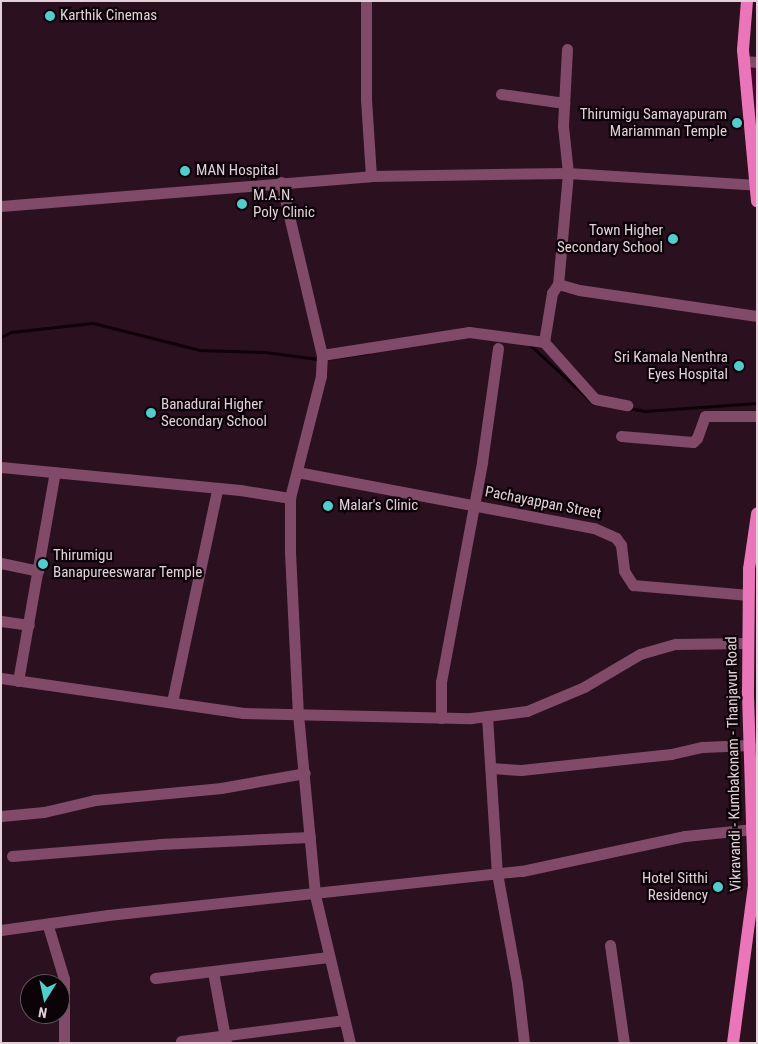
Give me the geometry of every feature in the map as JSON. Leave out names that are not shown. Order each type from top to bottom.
[{"type":"main road","points":[[747,1],[757,200]]},
{"type":"main road","name":"Vikravandi - Kumbakonam - Thanjavur Road","points":[[733,1043],[755,886],[749,595],[757,514]]},
{"type":"street","points":[[366,1],[366,99],[371,176]]},
{"type":"street","points":[[544,342],[552,293],[558,284],[568,173],[563,126],[567,48]]},
{"type":"street","points":[[502,94],[564,103]]},
{"type":"street","points":[[1,206],[371,176],[568,173],[756,185]]},
{"type":"street","points":[[281,182],[322,355],[321,376],[290,498],[290,552],[298,714],[315,895],[329,957],[338,981],[344,1020],[350,1043]]},
{"type":"street","points":[[558,284],[579,290],[757,316]]},
{"type":"street","points":[[322,355],[469,332],[544,342],[595,399],[627,406]]},
{"type":"street","points":[[441,718],[440,682],[474,505],[498,348]]},
{"type":"street","points":[[621,436],[692,442],[697,438],[705,416],[757,416]]},
{"type":"street","points":[[1,467],[290,498]]},
{"type":"street","points":[[18,681],[55,472]]},
{"type":"street","name":"Pachayappan Street","points":[[297,472],[608,532],[621,546],[626,578],[640,588],[749,595]]},
{"type":"street","points":[[172,702],[217,490]]},
{"type":"street","points":[[1,563],[38,571]]},
{"type":"street","points":[[1,621],[29,625]]},
{"type":"street","points":[[1,678],[243,713],[441,718],[487,716],[527,711],[559,699],[649,651],[676,644],[751,638]]},
{"type":"street","points":[[487,716],[497,872],[517,983],[524,1043]]},
{"type":"street","points":[[491,768],[521,770],[670,754],[702,747],[753,753]]},
{"type":"street","points":[[1,816],[44,812],[95,800],[220,788],[305,773]]},
{"type":"street","points":[[1,930],[315,895],[497,872],[522,872],[685,836],[754,830]]},
{"type":"street","points":[[12,856],[160,844],[310,837]]},
{"type":"street","points":[[57,924],[64,979],[64,1043]]},
{"type":"street","points":[[610,945],[624,1043]]},
{"type":"street","points":[[155,978],[329,957]]},
{"type":"street","points":[[213,972],[225,1040]]},
{"type":"street","points":[[181,1042],[225,1040],[344,1020]]},
{"type":"shaded area","points":[[750,67],[757,68],[757,149]]},
{"type":"waterway","points":[[1,337],[11,332],[93,323],[200,350],[265,352],[318,359]]},
{"type":"waterway","points":[[529,344],[594,404]]},
{"type":"waterway","points":[[325,359],[368,353]]},
{"type":"waterway","points":[[628,408],[645,411],[757,403]]},
{"type":"place","name":"Karthik Cinemas","points":[[50,16]]},
{"type":"place","name":"Thirumigu Samayapuram Mariamman Temple","points":[[737,123]]},
{"type":"place","name":"MAN Hospital","points":[[185,171]]},
{"type":"place","name":"M.A.N. Poly Clinic","points":[[242,204]]},
{"type":"place","name":"Town Higher Secondary School","points":[[673,239]]},
{"type":"place","name":"Sri Kamala Nenthra Eyes Hospital","points":[[739,366]]},
{"type":"place","name":"Banadurai Higher Secondary School","points":[[151,413]]},
{"type":"place","name":"Malar's Clinic","points":[[328,506]]},
{"type":"place","name":"Thirumigu Banapureeswarar Temple","points":[[43,564]]},
{"type":"place","name":"Hotel Sitthi Residency","points":[[718,887]]}]
